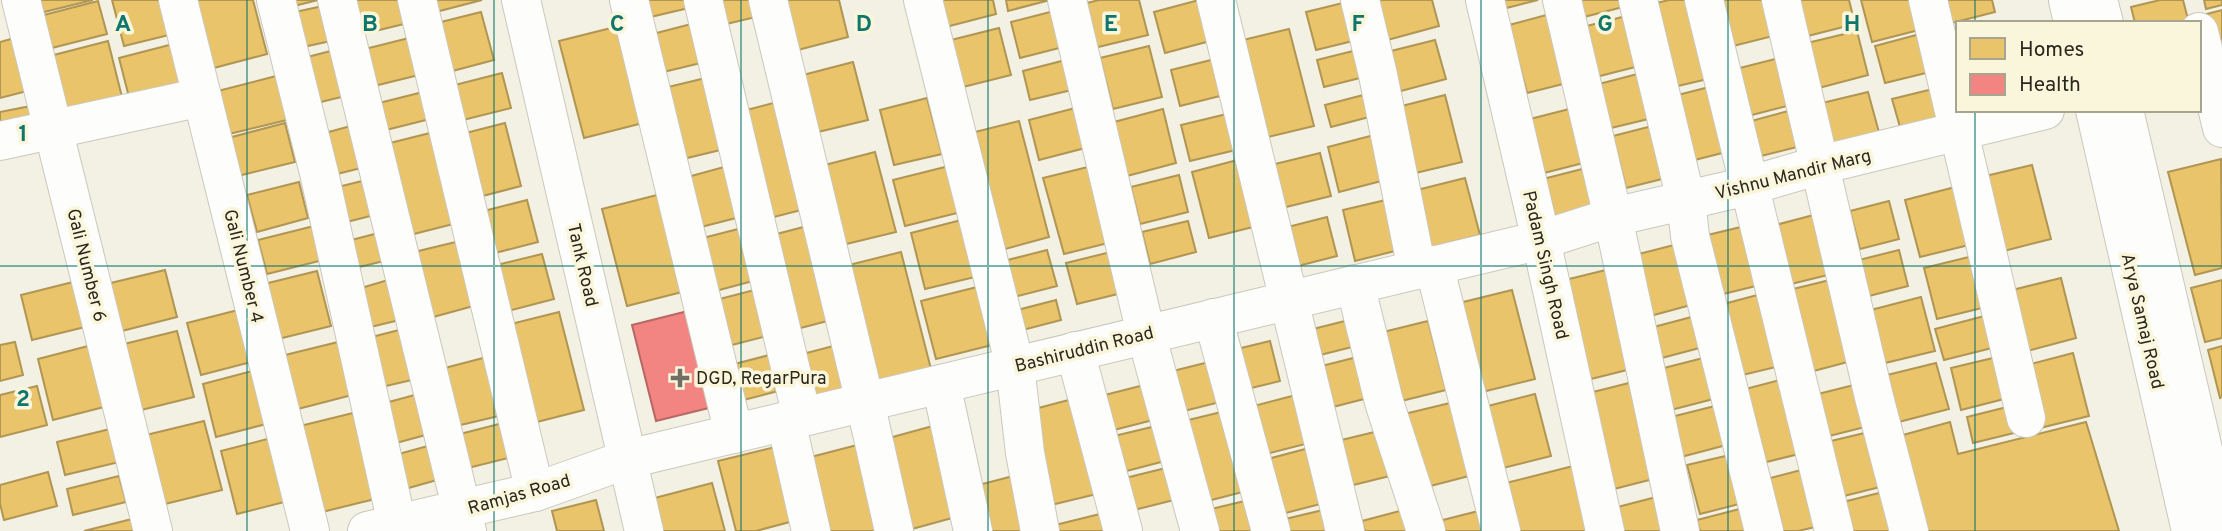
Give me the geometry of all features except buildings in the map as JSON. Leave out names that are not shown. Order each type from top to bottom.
[{"type":"street","name":"Gali Number 6","points":[[21,0],[153,531]]},
{"type":"street","name":"Gali Number 4","points":[[178,0],[310,531]]},
{"type":"street","points":[[276,0],[320,177],[382,527]]},
{"type":"street","points":[[337,0],[465,521]]},
{"type":"street","points":[[417,0],[535,492]]},
{"type":"street","name":"Tank Road","points":[[521,0],[644,531]]},
{"type":"street","points":[[629,0],[734,434]]},
{"type":"street","points":[[703,0],[794,419],[811,531]]},
{"type":"street","points":[[768,0],[894,531]]},
{"type":"street","points":[[923,0],[1015,366],[1025,453],[1040,531]]},
{"type":"street","points":[[1067,0],[1146,334],[1200,531]]},
{"type":"street","points":[[1216,0],[1345,531]]},
{"type":"street","points":[[1360,0],[1425,268],[1501,531]]},
{"type":"street","name":"Padam Singh Road","points":[[1485,0],[1605,531]]},
{"type":"street","points":[[1562,0],[1613,217],[1680,531]]},
{"type":"street","points":[[1637,0],[1686,200],[1690,236],[1764,531]]},
{"type":"street","points":[[1704,0],[1834,531]]},
{"type":"street","points":[[1781,0],[1874,397],[1909,531]]},
{"type":"street","points":[[1928,0],[2026,418]]},
{"type":"street","points":[[2068,0],[2073,21]]},
{"type":"street","points":[[2098,0],[2103,21]]},
{"type":"street","points":[[2192,0],[2197,21]]},
{"type":"street","points":[[2201,39],[2222,128]]},
{"type":"street","points":[[0,141],[202,97]]},
{"type":"street","name":"Vishnu Mandir Marg","points":[[1541,240],[1613,217],[1748,186],[1820,165],[2037,112]]},
{"type":"street","name":"Arya Samaj Road","points":[[2095,112],[2191,531]]},
{"type":"street","points":[[2124,112],[2222,531]]},
{"type":"street","name":"Bashiruddin Road","points":[[628,459],[1541,240]]},
{"type":"street","points":[[1354,284],[1384,402],[1426,531]]},
{"type":"street","points":[[1213,318],[1271,531]]},
{"type":"street","points":[[1075,351],[1123,531]]},
{"type":"street","points":[[941,384],[973,531]]},
{"type":"street","name":"Ramjas Road","points":[[382,527],[465,521],[535,492],[628,459]]},
{"type":"place","name":"DGD, RegarPura","points":[[680,378]]}]
